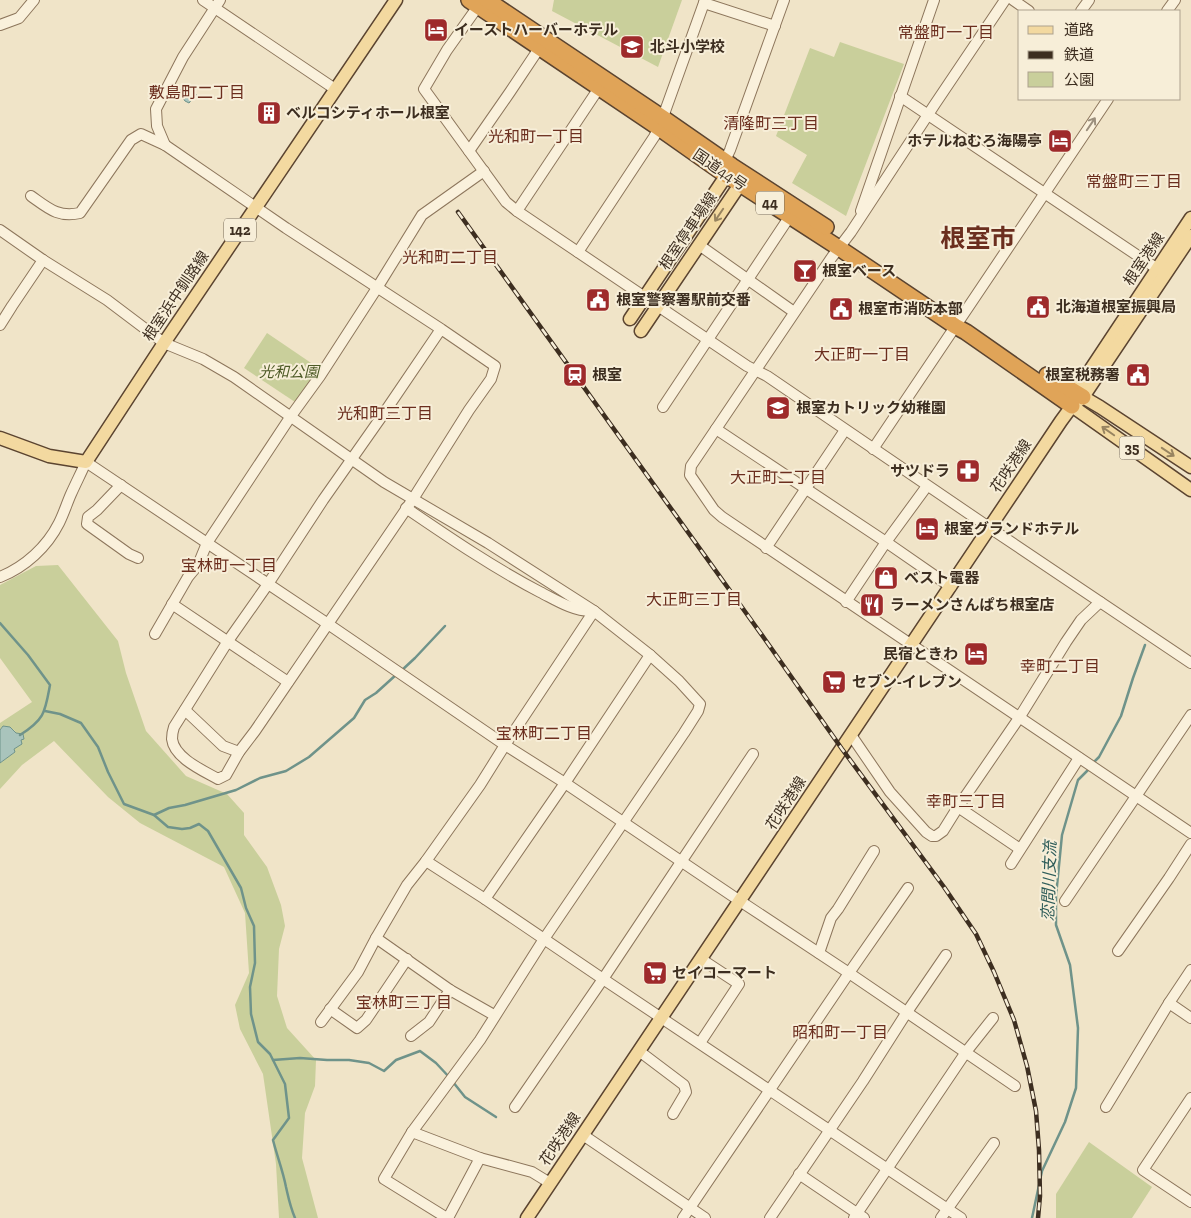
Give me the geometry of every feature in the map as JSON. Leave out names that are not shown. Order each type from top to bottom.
[{"type":"highway","name":"国道44号","points":[[479,2],[661,123],[743,180],[790,216],[843,244]]},
{"type":"highway","name":"国道44号","points":[[479,2],[540,48],[600,88],[661,123]]},
{"type":"highway","name":"国道44号","points":[[743,180],[950,312],[958,322],[1064,387],[1077,399]]},
{"type":"main road","name":"根室浜中釧路線","points":[[86,462],[164,343],[396,0]]},
{"type":"main road","name":"根室停車場線","points":[[630,319],[726,168]]},
{"type":"main road","name":"根室停車場線","points":[[641,331],[743,180]]},
{"type":"main road","name":"根室港線","points":[[1077,399],[1161,271],[1191,218]]},
{"type":"main road","name":"根室港線","points":[[1161,271],[1191,236]]},
{"type":"main road","name":"35","points":[[1077,399],[1100,406],[1191,467]]},
{"type":"main road","name":"35","points":[[1077,399],[1191,490]]},
{"type":"main road","name":"花咲港線","points":[[527,1218],[1077,399]]},
{"type":"main road","points":[[0,438],[49,456],[86,462]]},
{"type":"street","points":[[0,25],[19,18],[34,0]]},
{"type":"street","points":[[203,0],[217,4],[335,89]]},
{"type":"street","points":[[726,168],[784,0]]},
{"type":"street","points":[[856,226],[934,0]]},
{"type":"street","points":[[1005,0],[856,226],[794,312],[691,466],[690,475],[714,510],[722,517],[1191,832]]},
{"type":"street","points":[[1013,0],[1028,10]]},
{"type":"street","points":[[479,2],[424,89],[506,202],[1191,663]]},
{"type":"street","points":[[578,252],[654,138],[704,2],[774,26]]},
{"type":"street","points":[[165,145],[157,126],[156,108],[183,57],[217,4]]},
{"type":"street","points":[[470,151],[540,48]]},
{"type":"street","points":[[517,211],[600,88]]},
{"type":"street","points":[[900,96],[1161,271]]},
{"type":"street","points":[[873,449],[1107,100]]},
{"type":"street","points":[[31,196],[46,207],[63,215],[80,212],[131,140],[142,134],[165,145],[377,288],[441,329],[495,366],[491,379],[413,498],[255,732],[239,752],[226,775],[218,779],[188,762],[176,749],[172,739],[174,727],[228,641],[441,329]]},
{"type":"street","points":[[155,634],[188,577],[198,565],[207,543],[291,416],[320,376],[422,215],[484,171]]},
{"type":"street","points":[[663,407],[790,216]]},
{"type":"street","points":[[0,230],[43,260],[107,300],[164,343],[203,359],[234,377],[384,482],[488,543],[594,611],[650,655],[679,681],[700,704],[698,711],[684,733],[544,939],[480,1040],[412,1132],[384,1179],[446,1218],[480,1158]]},
{"type":"street","points":[[699,245],[794,312]]},
{"type":"street","points":[[0,326],[43,260]]},
{"type":"street","points":[[716,429],[951,587]]},
{"type":"street","points":[[766,548],[845,430]]},
{"type":"street","points":[[0,577],[27,562],[49,539],[59,523],[86,462],[328,624],[504,745],[624,822],[1015,1086]]},
{"type":"street","points":[[120,485],[88,517],[87,524],[129,554],[138,558]]},
{"type":"street","points":[[846,602],[886,542],[927,486]]},
{"type":"street","points":[[406,508],[475,554],[532,588],[561,603],[583,611],[594,611]]},
{"type":"street","points":[[851,735],[890,792],[926,832],[936,836],[943,831],[958,806],[1019,718],[1081,620],[1100,602]]},
{"type":"street","points":[[172,604],[288,682]]},
{"type":"street","points":[[321,1022],[358,972],[407,885],[480,785],[504,745],[594,611]]},
{"type":"street","points":[[485,899],[650,655]]},
{"type":"street","points":[[184,710],[223,746],[239,752]]},
{"type":"street","points":[[1065,901],[1191,715]]},
{"type":"street","points":[[515,1107],[753,754]]},
{"type":"street","points":[[1011,864],[1079,758]]},
{"type":"street","points":[[958,806],[1020,849]]},
{"type":"street","points":[[1118,951],[1191,844]]},
{"type":"street","points":[[818,953],[831,918],[838,910],[874,851]]},
{"type":"street","points":[[426,861],[961,1218]]},
{"type":"street","points":[[683,1218],[908,888]]},
{"type":"street","points":[[376,938],[450,990],[494,1016]]},
{"type":"street","points":[[770,1218],[946,955]]},
{"type":"street","points":[[330,1009],[357,1028],[366,1020],[407,959]]},
{"type":"street","points":[[700,1043],[739,984],[701,959]]},
{"type":"street","points":[[1106,1107],[1191,970]]},
{"type":"street","points":[[411,1036],[429,1022],[450,990]]},
{"type":"street","points":[[1169,1003],[1191,1018]]},
{"type":"street","points":[[799,1174],[859,1216],[966,1052],[993,1018]]},
{"type":"street","points":[[639,1051],[684,1085],[686,1092],[673,1114]]},
{"type":"street","points":[[1191,1098],[1142,1170],[1191,1202]]},
{"type":"street","points":[[412,1132],[480,1158],[532,1172],[550,1183]]},
{"type":"street","points":[[583,1135],[705,1218]]},
{"type":"street","points":[[941,1218],[994,1143]]},
{"type":"green space","points":[[554,0],[682,0],[658,67],[552,11]]},
{"type":"green space","points":[[840,42],[904,64],[846,216],[792,183],[807,155],[776,136],[810,48],[834,57]]},
{"type":"green space","name":"光和公園","points":[[267,333],[320,369],[298,404],[244,368]]},
{"type":"green space","points":[[58,565],[118,641],[126,673],[146,731],[186,776],[227,794],[244,813],[244,835],[267,867],[281,905],[285,926],[279,949],[277,996],[287,1028],[316,1060],[315,1086],[305,1113],[302,1158],[318,1218],[279,1218],[276,1164],[263,1074],[240,1029],[235,1005],[249,973],[245,913],[224,867],[140,823],[108,797],[54,741],[22,765],[0,789],[0,763],[15,752],[16,733],[14,730],[3,726],[0,730],[0,723],[32,702],[0,658],[0,585],[36,566]]},
{"type":"green space","points":[[1089,1142],[1152,1187],[1132,1218],[1056,1218],[1056,1194]]},
{"type":"water","points":[[188,89],[196,94],[197,98],[191,99],[189,103],[179,93],[180,90]]},
{"type":"water","points":[[3,726],[10,727],[16,733],[23,734],[24,739],[21,740],[22,744],[14,749],[15,752],[0,763],[0,730]]},
{"type":"waterway","points":[[0,623],[28,655],[50,685],[47,702],[42,714],[35,724],[20,735]]},
{"type":"waterway","points":[[401,671],[445,626]]},
{"type":"waterway","name":"恋問川支流","points":[[1093,763],[1099,757],[1121,716],[1145,645]]},
{"type":"waterway","points":[[154,815],[169,808],[236,790],[260,778],[286,771],[309,757],[354,718],[365,700],[376,693],[397,674]]},
{"type":"waterway","points":[[45,711],[60,714],[81,723],[98,747],[124,804],[154,815],[168,827],[182,829],[199,824],[208,831],[241,888],[246,908],[254,926],[255,963],[250,987],[251,1014],[258,1042],[270,1054],[285,1084],[289,1118],[273,1140],[295,1218]]},
{"type":"waterway","name":"恋問川支流","points":[[1032,1218],[1042,1171],[1065,1122],[1076,1088],[1078,1028],[1070,965],[1056,925],[1056,896],[1062,835],[1078,780],[1090,768]]},
{"type":"waterway","points":[[273,1060],[300,1058],[349,1060],[369,1063],[384,1071],[396,1060],[420,1051],[436,1063],[450,1078]]},
{"type":"waterway","points":[[453,1082],[465,1097],[496,1117]]},
{"type":"railway","points":[[458,212],[976,934],[1014,1020],[1027,1066],[1036,1111],[1039,1150],[1040,1196],[1038,1218]]},
{"type":"place","name":"イーストハーバーホテル","points":[[436,30]]},
{"type":"place","name":"北斗小学校","points":[[632,47]]},
{"type":"place","name":"ベルコシティホール根室","points":[[269,113]]},
{"type":"place","name":"ホテルねむろ海陽亭","points":[[1060,141]]},
{"type":"place","name":"根室ベース","points":[[805,271]]},
{"type":"place","name":"根室警察署駅前交番","points":[[598,300]]},
{"type":"place","name":"北海道根室振興局","points":[[1038,307]]},
{"type":"place","name":"根室市消防本部","points":[[841,309]]},
{"type":"place","name":"根室","points":[[575,375]]},
{"type":"place","name":"根室税務署","points":[[1138,375]]},
{"type":"place","name":"根室カトリック幼稚園","points":[[778,408]]},
{"type":"place","name":"サツドラ","points":[[968,471]]},
{"type":"place","name":"根室グランドホテル","points":[[927,529]]},
{"type":"place","name":"ベスト電器","points":[[886,578]]},
{"type":"place","name":"ラーメンさんぱち根室店","points":[[872,605]]},
{"type":"place","name":"民宿ときわ","points":[[976,654]]},
{"type":"place","name":"セブン-イレブン","points":[[834,682]]},
{"type":"place","name":"セイコーマート","points":[[655,973]]},
{"type":"district","name":"常盤町一丁目","points":[[946,32]]},
{"type":"district","name":"敷島町二丁目","points":[[197,92]]},
{"type":"district","name":"清隆町三丁目","points":[[771,123]]},
{"type":"district","name":"光和町一丁目","points":[[536,136]]},
{"type":"district","name":"常盤町三丁目","points":[[1134,181]]},
{"type":"district","name":"根室市","points":[[978,238]]},
{"type":"district","name":"光和町二丁目","points":[[450,257]]},
{"type":"district","name":"大正町一丁目","points":[[862,354]]},
{"type":"district","name":"光和町三丁目","points":[[385,413]]},
{"type":"district","name":"大正町二丁目","points":[[778,477]]},
{"type":"district","name":"宝林町一丁目","points":[[229,565]]},
{"type":"district","name":"大正町三丁目","points":[[694,599]]},
{"type":"district","name":"幸町二丁目","points":[[1060,666]]},
{"type":"district","name":"宝林町二丁目","points":[[544,733]]},
{"type":"district","name":"幸町三丁目","points":[[966,801]]},
{"type":"district","name":"宝林町三丁目","points":[[404,1002]]},
{"type":"district","name":"昭和町一丁目","points":[[840,1032]]}]
